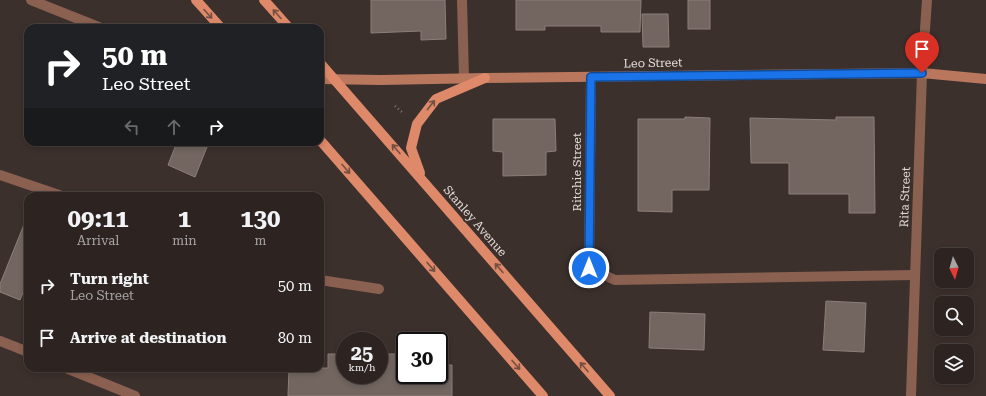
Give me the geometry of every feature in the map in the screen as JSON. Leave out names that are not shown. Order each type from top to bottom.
[{"type":"main road","points":[[196,0],[217,24]]},
{"type":"main road","points":[[264,0],[285,24]]},
{"type":"main road","name":"Stanley Avenue","points":[[324,68],[610,396]]},
{"type":"main road","points":[[422,179],[411,148],[417,124],[436,99],[485,78]]},
{"type":"main road","points":[[324,145],[543,396]]},
{"type":"street","points":[[31,0],[91,24]]},
{"type":"street","points":[[462,0],[464,78]]},
{"type":"street","name":"Rita Street","points":[[911,396],[922,73],[927,0]]},
{"type":"street","name":"Leo Street","points":[[324,79],[381,80],[922,73],[986,79]]},
{"type":"street","name":"Ritchie Street","points":[[591,77],[589,268],[615,280],[915,275]]},
{"type":"street","points":[[0,174],[51,192]]},
{"type":"street","points":[[324,281],[379,288]]},
{"type":"street","points":[[0,341],[24,350]]},
{"type":"street","points":[[76,372],[135,396]]},
{"type":"building","points":[[371,0],[445,0],[446,39],[421,40],[421,31],[371,33]]},
{"type":"building","points":[[516,0],[641,0],[640,32],[601,32],[601,26],[545,26],[545,30],[516,30]]},
{"type":"building","points":[[688,0],[710,0],[710,29],[688,29]]},
{"type":"building","points":[[642,14],[668,14],[669,47],[643,47]]},
{"type":"building","points":[[685,117],[710,118],[709,190],[672,190],[672,212],[638,211],[638,119],[685,119]]},
{"type":"building","points":[[836,117],[874,117],[875,213],[849,213],[849,194],[789,194],[789,163],[751,163],[750,118],[836,120]]},
{"type":"building","points":[[493,119],[555,119],[556,151],[546,152],[546,175],[503,176],[503,152],[493,151]]},
{"type":"building","points":[[175,146],[207,146],[195,177],[168,165]]},
{"type":"building","points":[[24,224],[24,290],[20,300],[0,292],[0,284]]},
{"type":"building","points":[[826,301],[866,303],[864,352],[823,350]]},
{"type":"building","points":[[650,312],[705,314],[704,350],[649,348]]},
{"type":"building","points":[[328,354],[336,354],[336,384],[388,384],[388,354],[396,354],[396,384],[448,384],[448,365],[452,365],[452,396],[288,396],[289,372],[324,372],[324,368],[328,368]]},
{"type":"route","points":[[589,268],[591,77],[922,73]]}]
